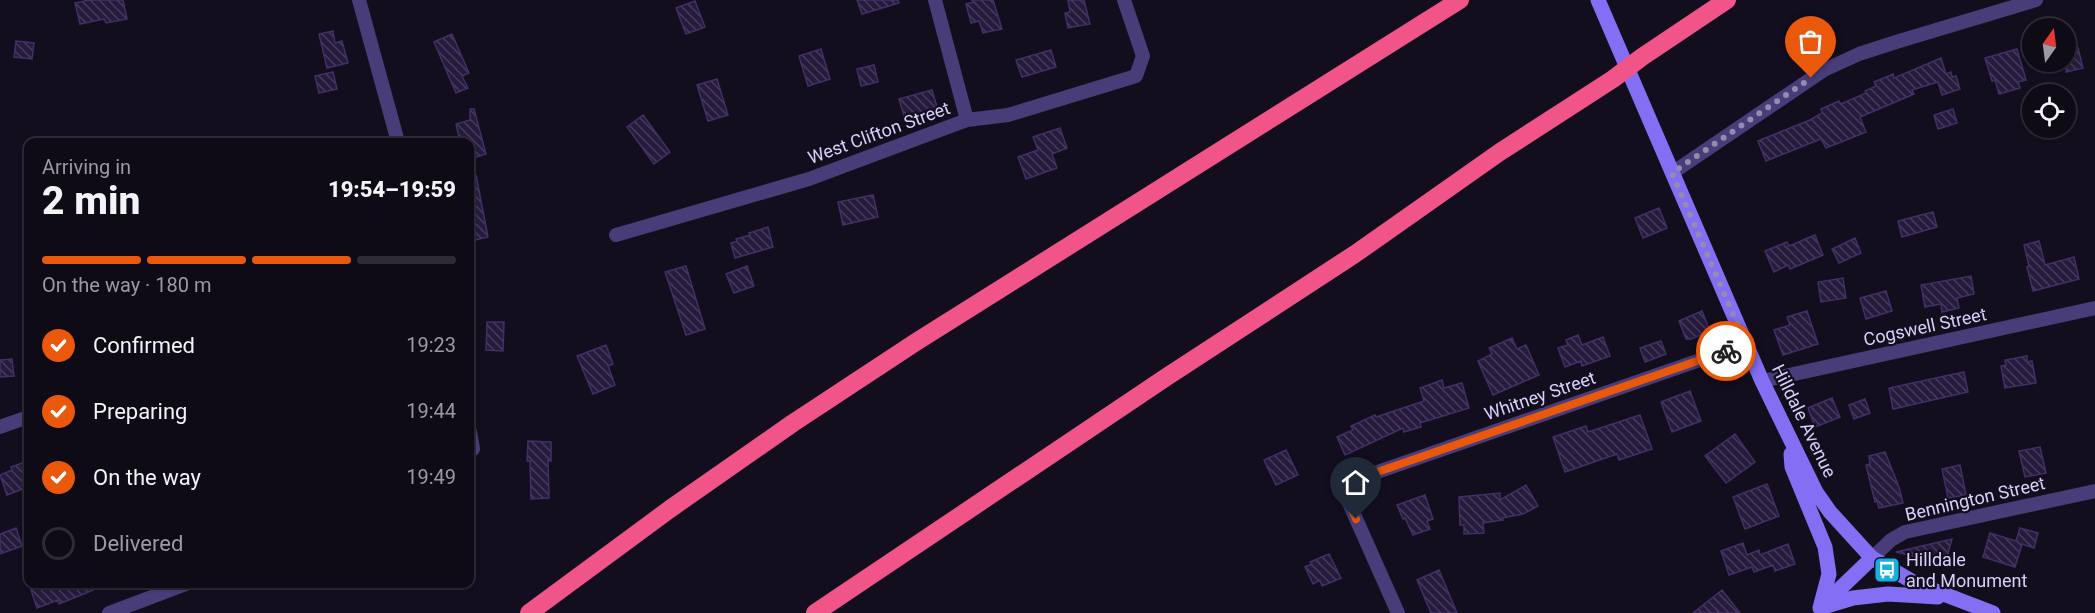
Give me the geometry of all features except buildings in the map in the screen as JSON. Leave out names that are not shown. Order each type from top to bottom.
[{"type":"highway","points":[[529,613],[698,489],[915,342],[1460,0]]},
{"type":"highway","points":[[815,613],[1168,376],[1355,254],[1500,152],[1614,79],[1642,57],[1726,0]]},
{"type":"main road","name":"Hilldale Avenue","points":[[1598,0],[1762,381],[1816,492],[1830,512],[1872,558],[1915,583],[1993,613]]},
{"type":"main road","points":[[1790,441],[1792,467],[1825,547],[1829,574],[1817,611]]},
{"type":"main road","points":[[1817,611],[1872,558]]},
{"type":"main road","points":[[1817,611],[1853,598],[1888,594],[1950,598]]},
{"type":"street","points":[[359,0],[397,138]]},
{"type":"street","points":[[935,0],[967,120]]},
{"type":"street","name":"West Clifton Street","points":[[616,235],[810,179],[967,120],[1008,115],[1136,76],[1143,56],[1124,0]]},
{"type":"street","points":[[1672,173],[1824,70],[1859,54],[2036,0]]},
{"type":"street","name":"Cogswell Street","points":[[1762,381],[2095,308]]},
{"type":"street","name":"Whitney Street","points":[[1398,613],[1349,503],[1350,488],[1354,482],[1746,344]]},
{"type":"street","points":[[0,427],[24,418]]},
{"type":"street","name":"Bennington Street","points":[[1872,558],[1891,540],[1905,532],[2095,491]]},
{"type":"street","points":[[108,613],[175,588]]},
{"type":"way so far","points":[[1726,351],[1746,344],[1672,173],[1811,78]]},
{"type":"place","name":"Hilldale and Monument","points":[[1887,570]]},
{"type":"route","points":[[1356,519],[1348,497],[1354,482],[1363,477],[1726,351]]}]
